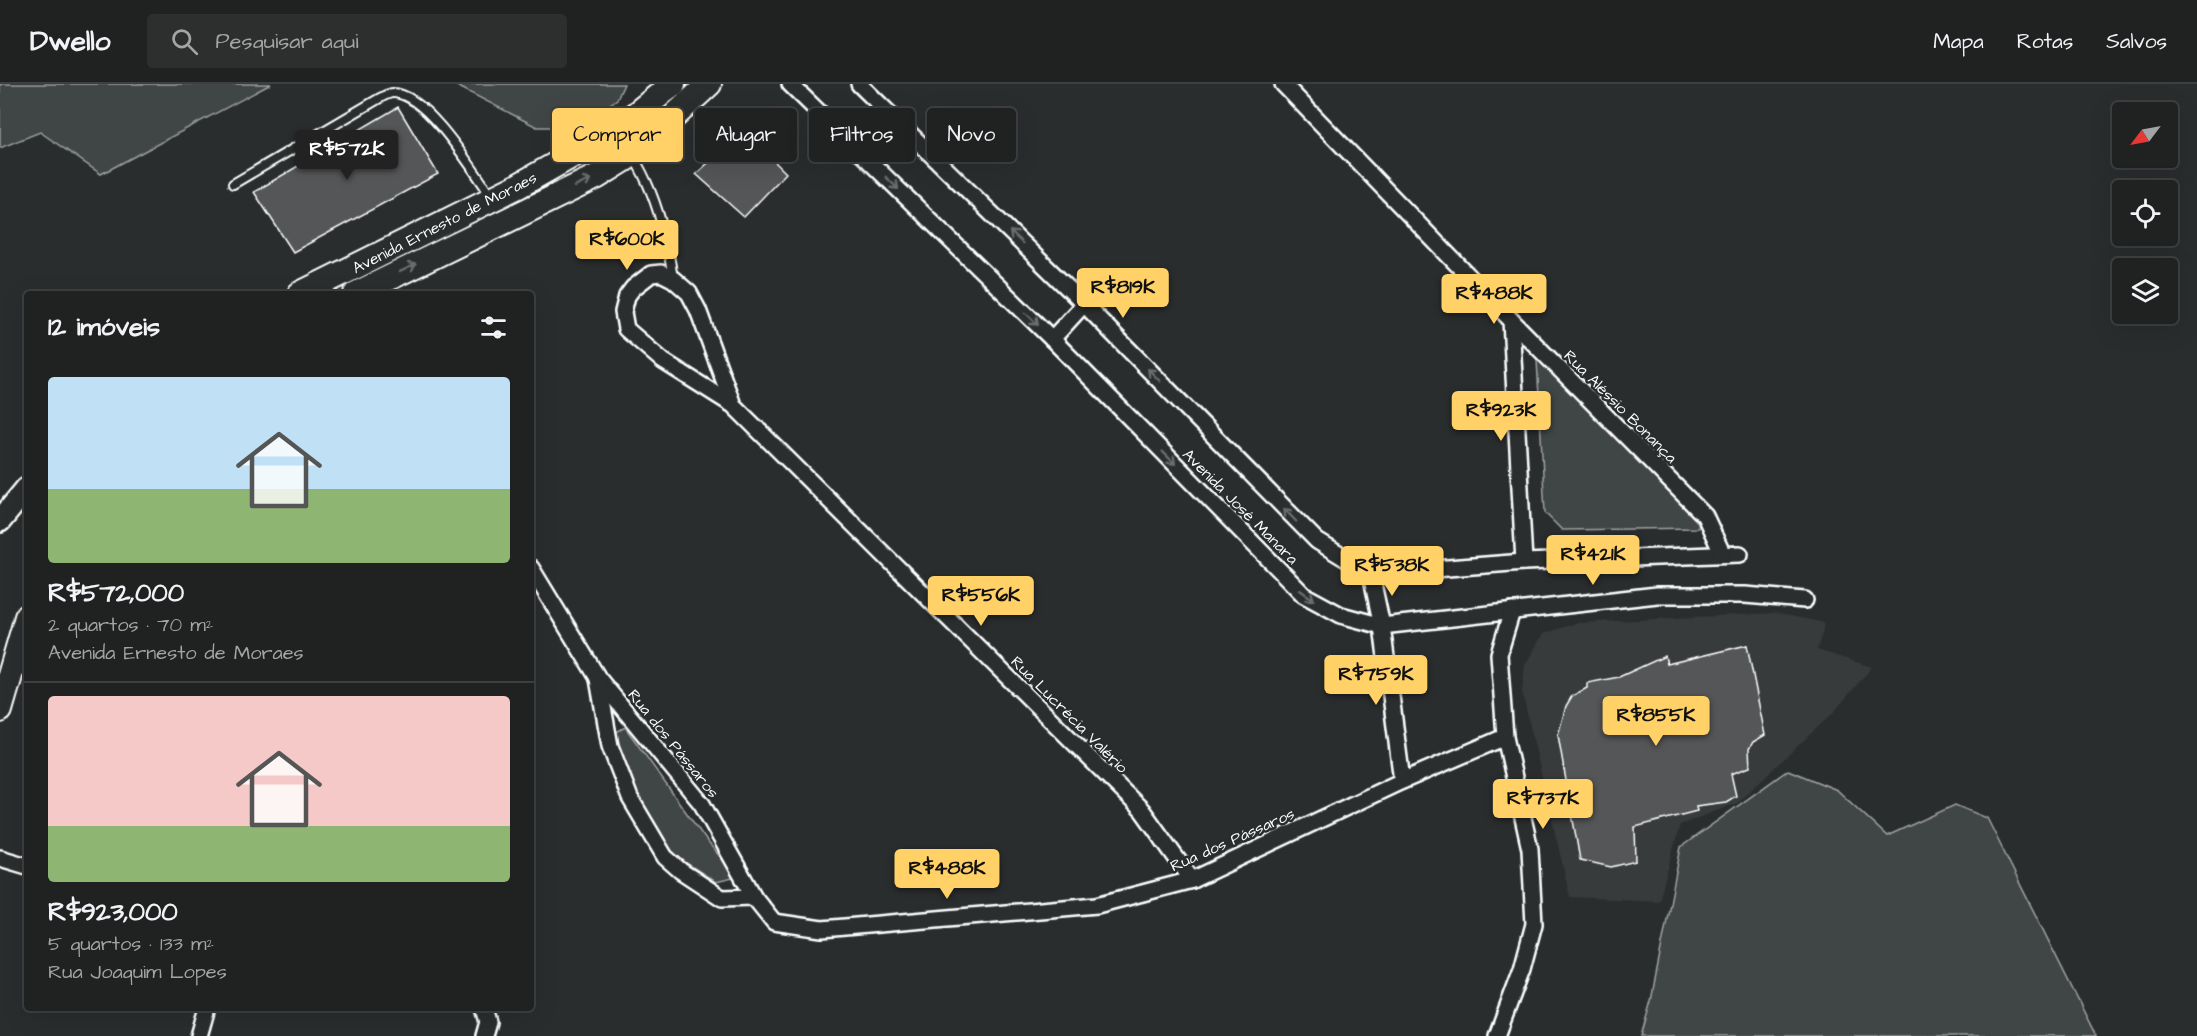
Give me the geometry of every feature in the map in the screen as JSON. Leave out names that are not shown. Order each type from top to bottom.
[{"type":"main road","name":"Avenida Ernesto de Moraes","points":[[643,108],[673,84]]},
{"type":"main road","name":"Avenida Ernesto de Moraes","points":[[683,108],[709,84]]},
{"type":"main road","name":"Avenida Ernesto de Moraes","points":[[306,291],[493,198],[559,162]]},
{"type":"main road","name":"Avenida Ernesto de Moraes","points":[[362,291],[596,177],[620,162]]},
{"type":"main road","points":[[0,521],[24,493]]},
{"type":"main road","points":[[0,527],[24,513]]},
{"type":"main road","points":[[0,710],[24,627]]},
{"type":"street","name":"Avenida José Manara","points":[[790,84],[1052,339],[1304,595],[1341,615],[1382,626],[1657,595],[1745,595],[1805,600]]},
{"type":"street","name":"Avenida José Manara","points":[[859,84],[1084,304],[1317,541],[1371,574]]},
{"type":"street","name":"Rua Aléssio Bonança","points":[[1283,84],[1511,320],[1705,516],[1722,553]]},
{"type":"street","name":"Rua Lucrécia Valério","points":[[734,405],[698,310],[689,293],[673,279],[661,273],[651,274],[633,288],[627,296],[623,312],[626,329],[663,361],[734,405],[1142,810],[1192,880]]},
{"type":"street","points":[[1052,339],[1084,304]]},
{"type":"street","points":[[1511,320],[1524,561]]},
{"type":"street","points":[[1402,782],[1382,626],[1371,574],[1524,561],[1740,554]]},
{"type":"street","name":"Rua dos Pássaros","points":[[534,573],[598,678],[702,804],[754,897],[774,922],[822,929],[1097,905],[1192,880],[1402,782],[1505,737]]},
{"type":"street","points":[[1497,1036],[1522,969],[1534,924],[1530,849],[1505,737],[1499,654],[1512,611]]},
{"type":"street","name":"Rua dos Pássaros","points":[[598,678],[610,746],[630,798],[665,857],[681,871],[722,898],[754,897]]},
{"type":"street","points":[[0,858],[24,865]]},
{"type":"street","points":[[199,1036],[206,1011]]},
{"type":"street","points":[[483,1036],[488,1022],[485,1011]]},
{"type":"lane","points":[[233,184],[380,98],[394,93],[410,99],[427,111],[493,198]]},
{"type":"lane","points":[[637,162],[645,177],[668,245],[673,279]]},
{"type":"shaded area","points":[[0,84],[271,84],[101,174],[40,132],[0,148]]},
{"type":"shaded area","points":[[453,84],[624,84],[617,99],[604,108],[552,108],[552,127],[537,127]]},
{"type":"shaded area","points":[[1537,359],[1700,512],[1698,528],[1562,530],[1545,513]]},
{"type":"shaded area","points":[[1775,613],[1825,623],[1817,650],[1872,667],[1834,712],[1737,803],[1680,825],[1659,901],[1570,897],[1522,692],[1525,665],[1543,634],[1576,623]]},
{"type":"shaded area","points":[[625,727],[706,840],[737,877],[716,882],[677,857],[657,832],[627,779],[613,734]]},
{"type":"shaded area","points":[[1788,770],[1837,790],[1887,836],[1955,805],[1987,818],[2096,1036],[1641,1036],[1651,1001],[1681,847]]},
{"type":"building","points":[[398,107],[438,174],[293,252],[254,192]]},
{"type":"building","points":[[709,162],[775,162],[786,173],[744,217],[696,174]]},
{"type":"building","points":[[1747,645],[1765,735],[1753,742],[1749,749],[1750,767],[1731,774],[1736,796],[1726,802],[1696,806],[1697,811],[1635,827],[1636,861],[1611,867],[1580,860],[1558,735],[1566,706],[1572,696],[1587,688],[1587,683],[1619,677],[1665,656],[1667,664]]}]
